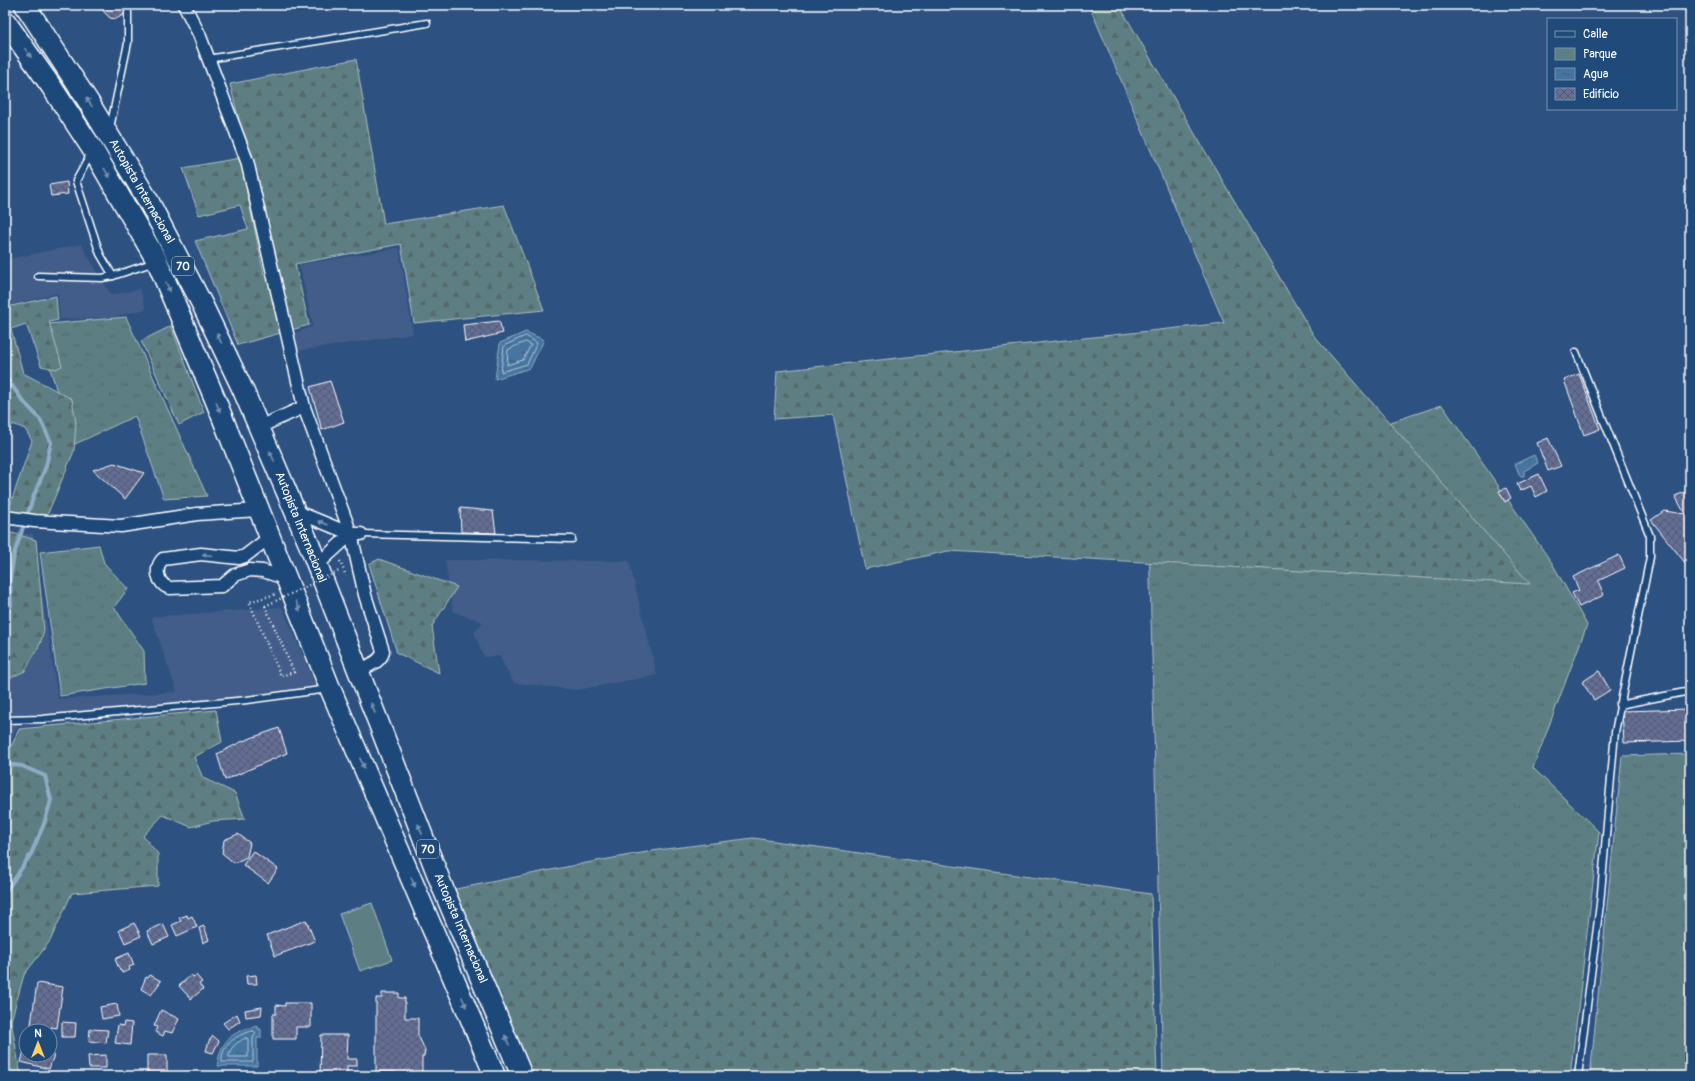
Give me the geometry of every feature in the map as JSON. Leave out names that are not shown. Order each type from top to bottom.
[{"type":"highway","name":"Autopista Internacional","points":[[25,5],[109,134],[169,238],[202,304],[259,427],[295,511],[444,891],[522,1076]]},
{"type":"highway","name":"Autopista Internacional","points":[[5,21],[51,86],[93,150],[157,261],[215,399],[270,537],[285,588],[330,688],[495,1076]]},
{"type":"street","points":[[184,5],[199,34],[247,161],[304,407],[356,534],[365,595],[383,651],[380,660],[358,671]]},
{"type":"street","points":[[259,427],[304,407]]},
{"type":"street","points":[[5,517],[34,521],[121,526],[197,514],[259,510]]},
{"type":"street","points":[[295,511],[356,534]]},
{"type":"street","points":[[317,565],[356,534]]},
{"type":"street","points":[[270,537],[245,556],[239,558],[202,554],[162,559],[158,566],[159,580],[163,586],[170,588],[222,586],[235,575],[250,570],[263,571],[285,588]]},
{"type":"street","points":[[230,558],[235,575]]},
{"type":"lane","points":[[109,134],[128,43],[128,12]]},
{"type":"lane","points":[[208,59],[427,23]]},
{"type":"lane","points":[[93,150],[76,181],[100,254],[113,276]]},
{"type":"lane","points":[[38,276],[102,278],[113,276],[157,261]]},
{"type":"lane","points":[[1576,352],[1650,536],[1650,557],[1619,704],[1615,732],[1600,904],[1578,1076]]},
{"type":"lane","points":[[356,534],[572,539]]},
{"type":"lane","points":[[5,720],[42,719],[247,700],[330,688]]},
{"type":"lane","points":[[1619,704],[1690,691]]},
{"type":"path","points":[[285,588],[249,602],[281,676],[294,672],[265,606],[339,571]]},
{"type":"shaded area","points":[[81,244],[111,295],[140,289],[146,309],[108,318],[60,319],[58,293],[8,306],[9,259]]},
{"type":"shaded area","points":[[399,248],[413,334],[296,351],[290,335],[313,326],[301,271],[298,265]]},
{"type":"shaded area","points":[[5,534],[33,534],[58,699],[177,692],[151,617],[282,607],[319,693],[215,707],[17,727],[5,753]]},
{"type":"shaded area","points":[[445,560],[629,561],[657,675],[577,690],[514,683],[499,656],[484,657],[474,633],[483,622],[453,612]]},
{"type":"green space","points":[[1089,5],[1119,5],[1314,336],[1530,584],[948,551],[865,569],[833,415],[774,419],[777,371],[1224,323]]},
{"type":"green space","points":[[356,59],[384,224],[504,205],[544,310],[414,323],[401,244],[295,264],[309,325],[238,345],[195,241],[248,229],[240,205],[199,215],[183,168],[240,158],[264,274],[276,269],[230,84]]},
{"type":"green space","points":[[5,186],[9,186],[7,307],[56,296],[58,320],[49,322],[62,366],[56,369],[41,366],[26,324],[11,329],[23,373],[72,399],[76,423],[74,451],[46,518],[8,511],[32,441],[25,429],[13,424],[5,439]]},
{"type":"green space","points":[[126,317],[207,496],[164,499],[135,416],[73,445],[37,325]]},
{"type":"green space","points":[[171,326],[204,412],[179,425],[141,341]]},
{"type":"green space","points":[[1442,405],[1552,563],[1587,625],[1533,768],[1599,832],[1570,1076],[1163,1076],[1148,503]]},
{"type":"green space","points":[[5,531],[36,540],[44,631],[40,644],[25,671],[5,680]]},
{"type":"green space","points":[[99,545],[104,563],[128,589],[114,607],[144,651],[145,683],[60,696],[40,552]]},
{"type":"green space","points":[[379,559],[457,587],[432,626],[439,673],[397,653],[369,564]]},
{"type":"green space","points":[[216,710],[222,742],[194,757],[203,778],[235,793],[245,819],[213,821],[191,827],[163,815],[143,836],[158,854],[158,886],[72,893],[50,941],[24,975],[11,1021],[20,1071],[31,1076],[5,1076],[5,761],[19,729]]},
{"type":"green space","points":[[1690,754],[1690,1076],[1590,1076],[1622,756]]},
{"type":"green space","points":[[753,838],[1151,894],[1157,1076],[531,1076],[451,890],[658,850]]},
{"type":"green space","points":[[372,903],[392,960],[360,971],[339,914]]},
{"type":"water","points":[[526,332],[544,340],[530,368],[495,379],[500,343]]},
{"type":"water","points":[[1534,455],[1538,463],[1524,471],[1524,476],[1520,476],[1515,464]]},
{"type":"water","points":[[258,1026],[258,1029],[261,1029],[261,1038],[257,1038],[257,1066],[218,1066],[221,1050],[229,1038],[242,1030]]},
{"type":"building","points":[[103,5],[140,5],[116,19],[110,18],[105,13],[102,9]]},
{"type":"building","points":[[67,182],[68,194],[51,196],[49,185]]},
{"type":"building","points":[[499,321],[503,333],[465,342],[463,325]]},
{"type":"building","points":[[1579,374],[1600,429],[1584,435],[1564,380]]},
{"type":"building","points":[[330,381],[344,422],[322,430],[310,387]]},
{"type":"building","points":[[1548,438],[1561,466],[1548,471],[1537,443]]},
{"type":"building","points":[[114,463],[144,473],[125,499],[93,470]]},
{"type":"building","points":[[1539,474],[1547,491],[1536,497],[1531,486],[1520,491],[1517,484]]},
{"type":"building","points":[[1506,488],[1511,498],[1505,502],[1499,491]]},
{"type":"building","points":[[1690,490],[1690,569],[1651,520],[1664,511],[1685,514],[1675,496]]},
{"type":"building","points":[[460,508],[493,511],[496,533],[461,532]]},
{"type":"building","points":[[1619,555],[1625,568],[1598,581],[1604,595],[1579,607],[1572,593],[1579,590],[1573,577]]},
{"type":"building","points":[[1599,671],[1610,690],[1594,700],[1582,682]]},
{"type":"building","points":[[1690,709],[1690,741],[1624,743],[1622,711]]},
{"type":"building","points":[[279,728],[287,753],[225,780],[217,754],[243,741]]},
{"type":"building","points":[[238,834],[250,843],[247,857],[234,863],[222,853],[224,840]]},
{"type":"building","points":[[253,851],[278,869],[268,883],[243,865]]},
{"type":"building","points":[[187,915],[188,918],[192,916],[197,927],[177,936],[172,925],[181,921],[179,918]]},
{"type":"building","points":[[306,920],[315,941],[275,956],[267,935]]},
{"type":"building","points":[[134,923],[141,936],[125,943],[119,930]]},
{"type":"building","points":[[163,924],[169,937],[153,944],[147,931]]},
{"type":"building","points":[[204,926],[209,940],[203,943],[199,928]]},
{"type":"building","points":[[129,953],[134,965],[129,967],[130,970],[122,973],[115,959]]},
{"type":"building","points":[[150,975],[161,981],[151,995],[141,989],[146,977],[148,978]]},
{"type":"building","points":[[191,975],[193,977],[196,975],[202,982],[199,984],[203,989],[191,999],[179,986]]},
{"type":"building","points":[[256,975],[257,984],[247,984],[246,976]]},
{"type":"building","points":[[37,983],[63,987],[58,1023],[31,1023]]},
{"type":"building","points":[[382,993],[399,993],[399,998],[405,998],[405,1018],[418,1018],[418,1035],[425,1050],[424,1056],[422,1057],[422,1073],[404,1073],[404,1076],[395,1076],[395,1072],[376,1072],[376,998],[382,998]]},
{"type":"building","points":[[285,1003],[311,1003],[311,1027],[296,1027],[296,1039],[273,1039],[273,1014],[276,1014],[276,1005],[285,1006]]},
{"type":"building","points":[[117,1004],[119,1016],[102,1019],[100,1007]]},
{"type":"building","points":[[262,1007],[261,1015],[246,1017],[245,1010]]},
{"type":"building","points":[[161,1010],[179,1019],[172,1033],[165,1031],[163,1036],[155,1032],[157,1027],[154,1026]]},
{"type":"building","points":[[237,1014],[240,1021],[228,1029],[223,1023]]},
{"type":"building","points":[[62,1022],[76,1023],[75,1037],[62,1037]]},
{"type":"building","points":[[124,1022],[132,1023],[130,1045],[115,1043],[118,1025],[123,1026]]},
{"type":"building","points":[[90,1029],[108,1030],[106,1043],[89,1041]]},
{"type":"building","points":[[321,1035],[348,1035],[347,1059],[357,1059],[357,1066],[347,1066],[347,1076],[320,1076]]},
{"type":"building","points":[[213,1036],[219,1041],[213,1053],[206,1051],[209,1041]]},
{"type":"building","points":[[106,1055],[106,1068],[89,1068],[88,1056]]},
{"type":"building","points":[[147,1055],[167,1055],[167,1073],[147,1072]]},
{"type":"building","points":[[25,1063],[51,1063],[49,1069]]},
{"type":"building","points":[[116,1073],[125,1073],[125,1076],[116,1076]]},
{"type":"building","points":[[84,1074],[103,1074],[103,1076],[84,1076]]},
{"type":"waterway","points":[[5,376],[23,401],[40,419],[51,442],[46,466],[33,498],[14,554],[10,580],[11,605],[5,619]]},
{"type":"waterway","points":[[5,764],[22,766],[45,776],[51,800],[44,824],[31,854],[5,893]]}]
